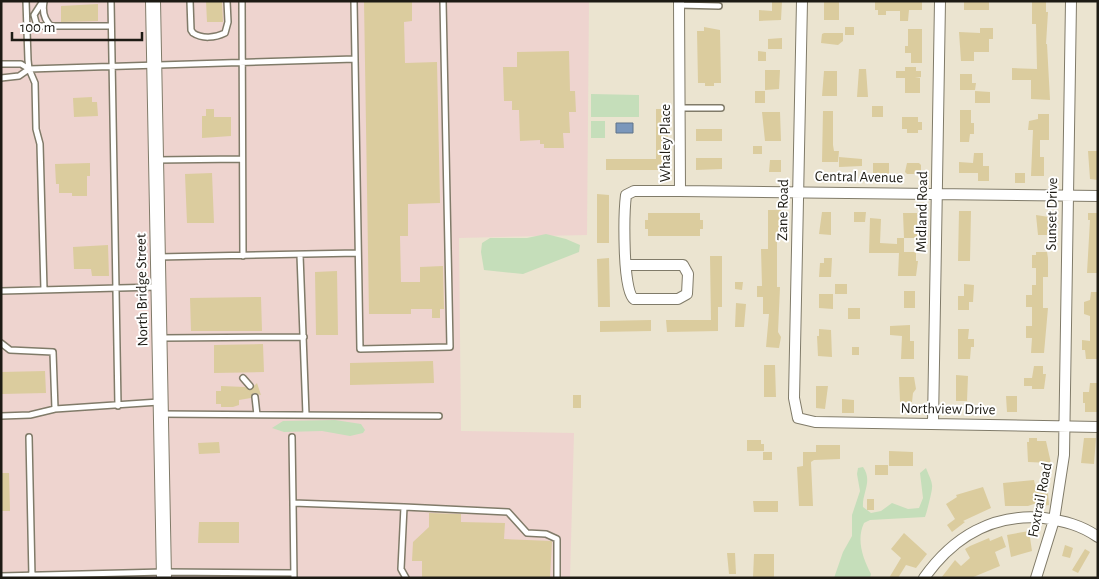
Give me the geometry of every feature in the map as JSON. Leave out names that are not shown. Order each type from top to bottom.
[{"type":"main road","name":"North Bridge Street","points":[[153,1],[164,575]]},
{"type":"street","name":"Zane Road","points":[[798,418],[794,398],[802,1]]},
{"type":"street","name":"Midland Road","points":[[933,423],[940,1]]},
{"type":"street","name":"Sunset Drive","points":[[1064,426],[1071,1]]},
{"type":"street","name":"Whaley Place","points":[[626,265],[683,266],[688,274],[687,294],[678,299],[634,299],[629,293],[626,265],[626,195],[634,191],[680,191],[679,3]]},
{"type":"street","name":"Central Avenue","points":[[680,191],[1098,196]]},
{"type":"street","name":"Northview Drive","points":[[798,418],[807,422],[1098,427]]},
{"type":"street","name":"Foxtrail Road","points":[[1036,578],[1054,520],[1062,477],[1064,426]]},
{"type":"street","points":[[924,578],[943,554],[955,543],[982,527],[1015,518],[1054,520],[1084,528],[1098,537]]},
{"type":"lane","points":[[26,1],[29,69],[35,83],[36,129],[40,144],[44,290]]},
{"type":"lane","points":[[44,1],[42,11],[52,27]]},
{"type":"lane","points":[[44,1],[36,9],[34,23],[42,27],[111,26]]},
{"type":"lane","points":[[111,1],[118,406]]},
{"type":"lane","points":[[190,1],[191,30],[193,34],[200,37],[216,36],[224,33],[228,22],[226,1]]},
{"type":"lane","points":[[242,1],[243,256]]},
{"type":"lane","points":[[354,1],[360,349],[450,347],[443,1]]},
{"type":"lane","points":[[679,3],[719,6]]},
{"type":"lane","points":[[1,64],[21,64],[29,69],[355,58]]},
{"type":"lane","points":[[1,78],[20,76],[29,69]]},
{"type":"lane","points":[[679,108],[721,108]]},
{"type":"lane","points":[[156,160],[242,159]]},
{"type":"lane","points":[[157,257],[358,253]]},
{"type":"lane","points":[[300,255],[306,415]]},
{"type":"lane","points":[[1,291],[117,289],[158,286]]},
{"type":"lane","points":[[159,338],[304,337]]},
{"type":"lane","points":[[1,343],[10,350],[53,352],[55,409]]},
{"type":"lane","points":[[243,378],[250,386]]},
{"type":"lane","points":[[255,397],[257,415]]},
{"type":"lane","points":[[1,416],[30,415],[55,409],[118,406],[257,415],[439,416]]},
{"type":"lane","points":[[28,437],[32,576]]},
{"type":"lane","points":[[1,576],[294,575],[292,437]]},
{"type":"lane","points":[[293,503],[508,512],[527,533],[546,534],[557,539],[557,578]]},
{"type":"lane","points":[[404,507],[401,569],[406,578]]},
{"type":"shaded area","points":[[1,1],[589,1],[587,235],[459,238],[461,431],[574,433],[570,578],[1,578]]},
{"type":"green space","points":[[591,94],[639,95],[639,117],[591,117]]},
{"type":"green space","points":[[591,121],[605,121],[605,138],[591,138]]},
{"type":"green space","points":[[546,234],[580,245],[579,252],[523,274],[484,270],[481,252],[482,243],[490,238],[527,238]]},
{"type":"green space","points":[[335,420],[361,424],[365,430],[363,433],[350,436],[322,431],[284,432],[272,428],[283,421]]},
{"type":"green space","points":[[863,467],[866,472],[867,482],[863,507],[871,513],[881,511],[892,503],[908,509],[919,508],[923,498],[920,473],[926,468],[932,486],[928,508],[925,517],[870,520],[864,523],[861,549],[871,574],[870,578],[834,578],[843,552],[852,536],[852,515],[860,491],[857,474],[858,468]]},
{"type":"water","points":[[616,123],[633,123],[633,133],[616,133]]},
{"type":"building","points":[[206,1],[222,1],[223,22],[207,22]]},
{"type":"building","points":[[364,1],[412,1],[412,21],[404,22],[405,63],[437,62],[440,203],[408,204],[408,236],[400,236],[401,282],[420,282],[420,267],[443,266],[444,309],[440,309],[440,318],[432,318],[432,309],[411,309],[411,314],[369,314]]},
{"type":"building","points":[[772,1],[782,1],[781,20],[759,21],[759,10],[772,11]]},
{"type":"building","points":[[824,1],[839,1],[839,20],[824,20]]},
{"type":"building","points":[[875,1],[922,1],[922,10],[909,10],[908,21],[900,21],[900,11],[886,11],[886,15],[878,15],[878,10],[875,10]]},
{"type":"building","points":[[964,1],[989,1],[989,10],[964,10]]},
{"type":"building","points":[[1032,1],[1046,1],[1046,12],[1048,12],[1046,44],[1050,100],[1031,99],[1031,80],[1012,80],[1012,68],[1037,69],[1036,24],[1032,24]]},
{"type":"building","points":[[98,4],[98,21],[61,22],[61,6]]},
{"type":"building","points":[[704,27],[720,30],[721,83],[714,83],[714,86],[705,86],[705,83],[698,83],[697,31],[704,31]]},
{"type":"building","points":[[845,27],[854,27],[854,35],[845,35]]},
{"type":"building","points":[[980,28],[993,28],[993,39],[989,39],[989,52],[974,52],[974,61],[961,61],[959,32],[980,33]]},
{"type":"building","points":[[908,29],[922,29],[922,63],[911,63],[911,53],[905,53],[905,46],[908,46]]},
{"type":"building","points":[[843,33],[843,41],[838,45],[821,43],[822,34]]},
{"type":"building","points":[[782,38],[782,49],[768,49],[768,39]]},
{"type":"building","points":[[569,51],[570,91],[575,91],[576,112],[569,112],[570,133],[563,133],[564,148],[544,148],[544,144],[540,144],[540,140],[520,141],[519,110],[512,110],[512,101],[504,101],[503,67],[517,67],[517,52]]},
{"type":"building","points":[[758,51],[766,52],[766,61],[758,61]]},
{"type":"building","points":[[905,67],[916,67],[916,71],[921,71],[921,77],[915,78],[920,78],[920,93],[905,93],[905,78],[896,78],[896,71],[905,71]]},
{"type":"building","points":[[859,69],[866,69],[868,97],[857,97]]},
{"type":"building","points":[[765,70],[780,70],[779,89],[765,90]]},
{"type":"building","points":[[824,71],[837,71],[837,96],[822,96]]},
{"type":"building","points":[[960,74],[972,74],[972,83],[976,83],[975,90],[960,90]]},
{"type":"building","points":[[755,91],[765,91],[765,103],[755,103]]},
{"type":"building","points":[[975,91],[990,92],[990,103],[975,103]]},
{"type":"building","points":[[92,97],[92,102],[97,102],[98,116],[74,117],[73,98]]},
{"type":"building","points":[[872,106],[883,106],[883,117],[872,117]]},
{"type":"building","points":[[206,109],[214,109],[214,117],[231,117],[231,136],[202,138],[202,116],[206,116]]},
{"type":"building","points":[[656,109],[667,109],[668,149],[665,149],[665,170],[606,170],[606,159],[656,159]]},
{"type":"building","points":[[960,110],[971,110],[971,123],[974,123],[974,134],[970,134],[969,142],[960,142]]},
{"type":"building","points":[[823,111],[833,111],[833,145],[834,151],[839,151],[838,162],[822,162]]},
{"type":"building","points":[[762,112],[780,112],[781,141],[765,141]]},
{"type":"building","points":[[1038,114],[1049,114],[1049,140],[1040,140],[1040,157],[1044,157],[1044,176],[1031,176],[1033,130],[1028,130],[1029,121],[1038,119]]},
{"type":"building","points":[[902,117],[918,117],[918,122],[922,122],[922,130],[918,130],[918,133],[907,133],[907,129],[902,129]]},
{"type":"building","points":[[696,129],[722,129],[722,141],[696,141]]},
{"type":"building","points":[[753,146],[762,146],[762,154],[753,154]]},
{"type":"building","points":[[1088,151],[1098,151],[1098,180],[1090,179]]},
{"type":"building","points":[[974,153],[983,153],[983,166],[989,166],[989,181],[978,181],[978,173],[959,173],[959,162],[973,163]]},
{"type":"building","points":[[839,157],[862,159],[862,166],[839,167]]},
{"type":"building","points":[[696,158],[722,158],[722,169],[696,170]]},
{"type":"building","points":[[770,160],[781,160],[781,172],[769,172]]},
{"type":"building","points":[[90,163],[90,176],[87,176],[87,196],[72,196],[72,193],[59,193],[59,184],[56,184],[55,164]]},
{"type":"building","points":[[873,163],[889,163],[889,174],[873,173]]},
{"type":"building","points":[[907,163],[919,163],[921,165],[921,174],[907,174],[905,172]]},
{"type":"building","points":[[212,173],[214,223],[187,223],[185,174]]},
{"type":"building","points":[[1015,173],[1025,173],[1025,183],[1015,183]]},
{"type":"building","points":[[597,194],[609,195],[609,243],[597,243]]},
{"type":"building","points":[[768,210],[781,210],[780,240],[777,240],[777,287],[780,287],[778,332],[781,337],[779,348],[766,347],[769,314],[763,314],[763,297],[757,297],[757,286],[762,286],[761,249],[768,249]]},
{"type":"building","points":[[959,211],[971,211],[970,261],[958,261]]},
{"type":"building","points":[[822,212],[831,212],[831,235],[819,234]]},
{"type":"building","points":[[854,212],[866,212],[865,222],[854,222]]},
{"type":"building","points":[[648,213],[700,213],[700,220],[703,220],[703,229],[700,229],[700,236],[648,236],[648,229],[645,229],[645,220],[648,220]]},
{"type":"building","points":[[903,213],[917,213],[917,238],[904,238]]},
{"type":"building","points":[[1088,213],[1098,213],[1098,273],[1087,273],[1090,220],[1088,220]]},
{"type":"building","points":[[1036,215],[1049,217],[1047,235],[1038,235]]},
{"type":"building","points":[[870,218],[881,219],[880,243],[897,244],[897,238],[904,238],[904,252],[916,252],[916,261],[918,261],[916,276],[898,276],[899,253],[869,253]]},
{"type":"building","points":[[108,245],[109,276],[92,276],[91,269],[74,269],[73,247]]},
{"type":"building","points":[[1036,252],[1047,252],[1048,258],[1048,277],[1043,277],[1043,308],[1048,308],[1044,353],[1031,353],[1032,338],[1026,338],[1026,326],[1032,326],[1032,307],[1026,307],[1026,295],[1032,295],[1032,285],[1036,285],[1036,268],[1032,268],[1032,255],[1036,255]]},
{"type":"building","points":[[710,256],[722,256],[722,307],[718,307],[718,331],[667,332],[666,320],[711,320]]},
{"type":"building","points":[[609,258],[610,307],[598,307],[597,259]]},
{"type":"building","points":[[824,258],[832,258],[831,277],[819,277],[820,263],[824,263]]},
{"type":"building","points":[[337,271],[338,335],[316,335],[315,272]]},
{"type":"building","points":[[735,282],[743,282],[742,290],[735,289]]},
{"type":"building","points":[[835,284],[847,284],[847,294],[835,294]]},
{"type":"building","points":[[964,284],[974,285],[973,302],[969,302],[969,310],[958,310],[958,296],[964,296]]},
{"type":"building","points":[[904,291],[915,291],[915,308],[904,308]]},
{"type":"building","points":[[1091,292],[1098,292],[1097,359],[1086,359],[1085,350],[1082,350],[1082,340],[1090,341],[1090,316],[1084,314],[1084,302],[1090,300]]},
{"type":"building","points":[[819,294],[833,294],[833,309],[819,308]]},
{"type":"building","points":[[261,297],[262,331],[191,331],[190,298]]},
{"type":"building","points":[[736,303],[746,304],[744,327],[735,327]]},
{"type":"building","points":[[848,308],[860,308],[860,319],[848,319]]},
{"type":"building","points":[[651,320],[651,331],[600,332],[600,321]]},
{"type":"building","points":[[910,325],[910,341],[914,341],[914,359],[901,359],[902,336],[890,335],[890,326]]},
{"type":"building","points":[[819,329],[831,330],[832,357],[818,356],[817,336],[819,336]]},
{"type":"building","points":[[958,329],[969,329],[968,339],[974,339],[974,347],[971,347],[970,359],[958,359]]},
{"type":"building","points":[[263,344],[264,372],[214,373],[214,345]]},
{"type":"building","points":[[852,347],[859,347],[859,355],[852,355]]},
{"type":"building","points":[[433,361],[434,383],[350,385],[350,363]]},
{"type":"building","points":[[764,365],[775,365],[776,397],[764,397]]},
{"type":"building","points":[[1034,366],[1043,366],[1043,374],[1046,374],[1044,389],[1032,389],[1032,386],[1024,386],[1024,378],[1032,378]]},
{"type":"building","points":[[45,371],[46,393],[1,394],[1,372]]},
{"type":"building","points":[[956,375],[968,376],[967,401],[956,401]]},
{"type":"building","points":[[899,377],[914,377],[916,389],[913,393],[912,402],[900,402]]},
{"type":"building","points":[[257,383],[261,395],[253,393],[251,398],[239,400],[239,405],[233,407],[221,407],[221,404],[216,404],[216,391],[221,391],[221,386],[245,387],[250,390]]},
{"type":"building","points":[[1090,383],[1098,383],[1097,412],[1085,412],[1083,392],[1089,392]]},
{"type":"building","points":[[816,386],[828,386],[825,409],[816,408]]},
{"type":"building","points":[[573,395],[581,395],[581,408],[573,408]]},
{"type":"building","points":[[1006,396],[1017,396],[1017,412],[1007,412]]},
{"type":"building","points":[[842,399],[854,400],[854,413],[842,413]]},
{"type":"building","points":[[1029,438],[1037,438],[1037,441],[1046,441],[1051,463],[1028,462],[1027,442],[1029,442]]},
{"type":"building","points":[[1084,438],[1096,438],[1094,464],[1081,463]]},
{"type":"building","points":[[747,440],[761,440],[761,444],[764,444],[764,451],[747,451]]},
{"type":"building","points":[[219,442],[220,453],[199,454],[198,443]]},
{"type":"building","points":[[816,445],[840,445],[840,459],[814,460],[811,462],[813,506],[799,506],[797,467],[803,466],[803,452],[816,452]]},
{"type":"building","points":[[889,451],[913,452],[913,466],[889,466]]},
{"type":"building","points":[[763,452],[772,452],[772,460],[763,460]]},
{"type":"building","points":[[875,465],[888,465],[888,475],[875,475]]},
{"type":"building","points":[[1,473],[9,473],[10,511],[1,511]]},
{"type":"building","points":[[1034,480],[1035,485],[1047,483],[1049,505],[1041,506],[1040,502],[1028,506],[1005,506],[1003,483]]},
{"type":"building","points":[[983,487],[991,508],[963,521],[965,522],[952,532],[947,525],[955,519],[946,504],[957,497],[956,495]]},
{"type":"building","points":[[867,499],[874,499],[874,510],[867,510]]},
{"type":"building","points":[[753,501],[778,501],[778,512],[754,512]]},
{"type":"building","points":[[429,513],[461,514],[461,522],[505,523],[504,539],[552,541],[550,578],[422,578],[422,561],[412,561],[413,542],[429,527]]},
{"type":"building","points":[[199,522],[239,522],[239,543],[198,543]]},
{"type":"building","points":[[1029,531],[1032,551],[1011,557],[1007,535]]},
{"type":"building","points":[[904,533],[927,554],[916,568],[906,565],[898,578],[889,578],[901,558],[891,549]]},
{"type":"building","points":[[1002,536],[1006,547],[995,552],[1000,566],[971,578],[941,578],[955,560],[961,566],[970,558],[965,549],[989,538],[990,541]]},
{"type":"building","points":[[1065,545],[1073,548],[1070,558],[1062,556]]},
{"type":"building","points":[[1085,549],[1090,552],[1078,573],[1072,570]]},
{"type":"building","points":[[727,553],[735,553],[736,574],[729,574]]},
{"type":"building","points":[[754,554],[774,554],[774,578],[753,578]]}]
